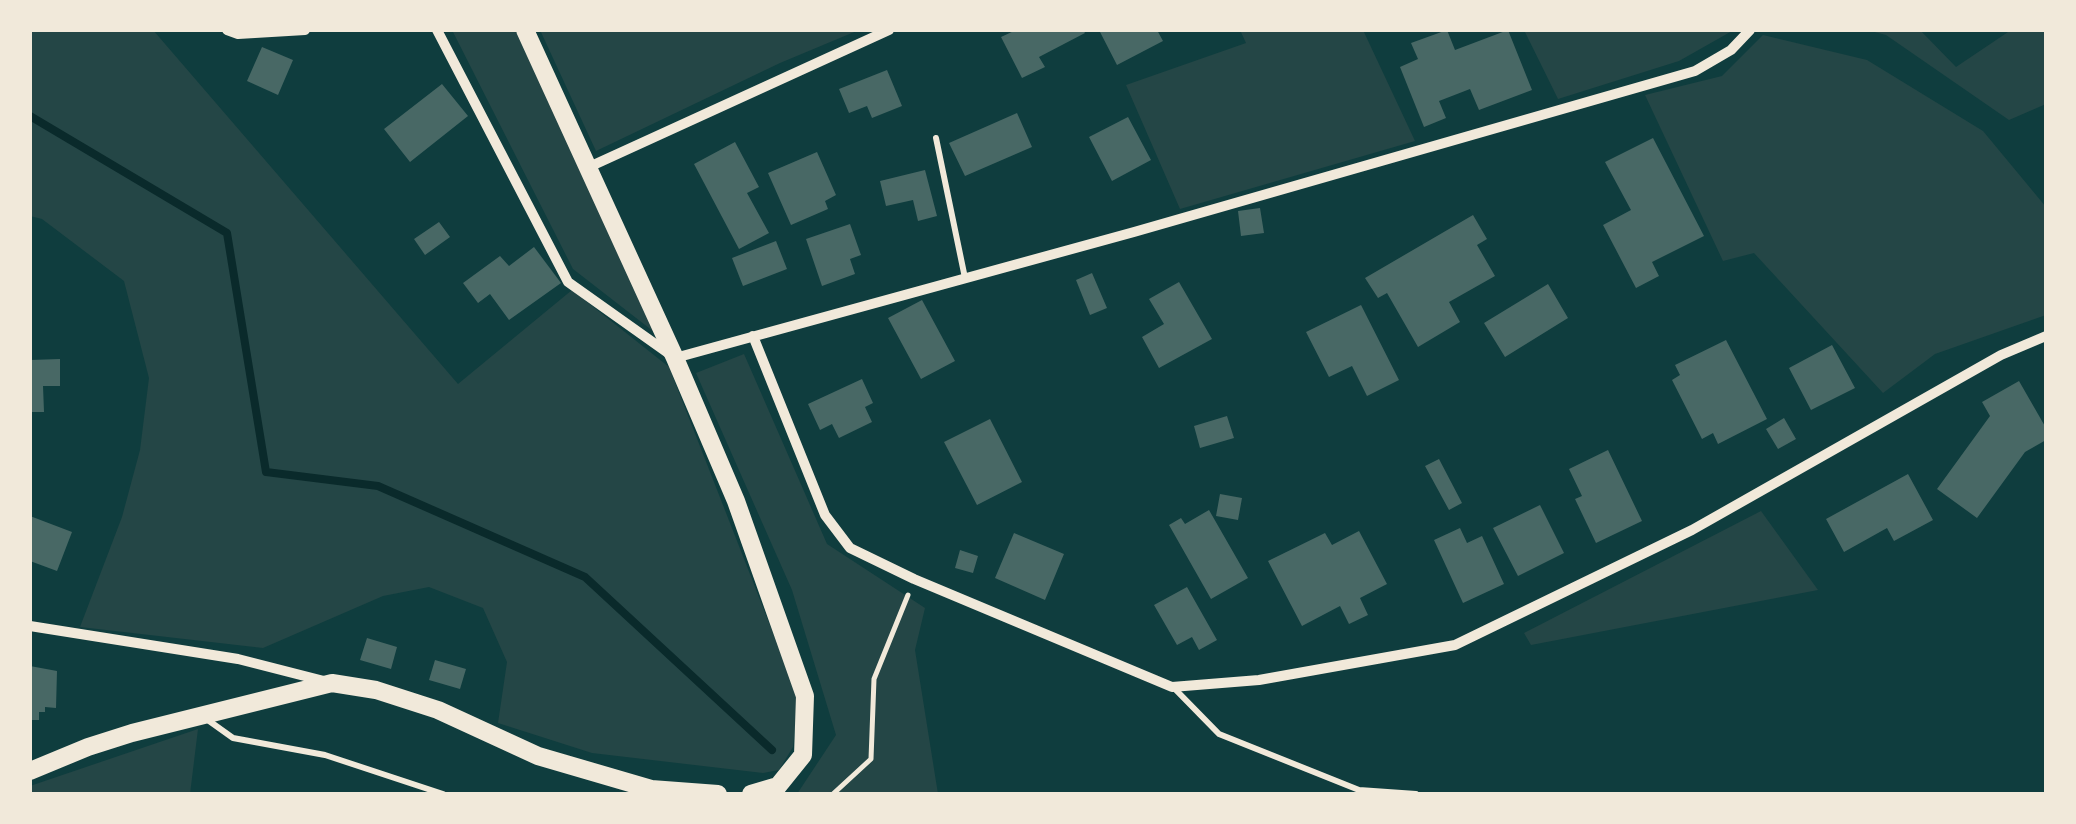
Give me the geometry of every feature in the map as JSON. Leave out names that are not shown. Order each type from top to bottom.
[{"type":"street","points":[[228,30],[238,34],[305,30]]},
{"type":"street","points":[[438,30],[568,282],[675,358]]},
{"type":"street","points":[[525,30],[736,501],[806,696],[803,754],[778,786],[751,794]]},
{"type":"street","points":[[589,167],[888,30]]},
{"type":"street","points":[[675,358],[1695,71],[1731,50],[1750,30]]},
{"type":"street","points":[[752,336],[826,515],[850,548],[914,579],[1172,686],[1259,680],[1455,645],[1692,530],[2001,354],[2046,336]]},
{"type":"street","points":[[30,626],[238,659],[376,690],[438,710],[538,756],[651,788],[718,794]]},
{"type":"street","points":[[30,771],[88,747],[200,714],[332,683]]},
{"type":"lane","points":[[936,138],[964,278]]},
{"type":"lane","points":[[1172,686],[1220,734],[1359,790],[1416,794]]},
{"type":"lane","points":[[200,714],[233,738],[326,755],[444,794]]},
{"type":"lane","points":[[396,780],[400,794]]},
{"type":"path","points":[[833,794],[871,759],[874,679],[914,579]]},
{"type":"shaded area","points":[[30,30],[153,30],[458,384],[572,290],[669,367],[798,697],[793,747],[779,770],[763,773],[592,753],[498,723],[507,662],[483,608],[429,587],[383,596],[263,648],[80,627],[122,517],[140,450],[149,378],[124,281],[42,219],[30,216]]},
{"type":"shaded area","points":[[452,30],[515,30],[658,335],[573,269]]},
{"type":"shaded area","points":[[540,30],[859,30],[780,63],[596,151]]},
{"type":"shaded area","points":[[1240,30],[1363,30],[1415,141],[1180,209],[1126,85],[1246,43]]},
{"type":"shaded area","points":[[1524,30],[1732,31],[1679,61],[1558,99]]},
{"type":"shaded area","points":[[1867,30],[1920,30],[1956,67],[2011,30],[2046,30],[2046,104],[2009,120],[1886,35]]},
{"type":"shaded area","points":[[1763,35],[1867,60],[1983,131],[2046,207],[2046,315],[1935,354],[1883,393],[1754,253],[1723,261],[1645,95],[1722,76]]},
{"type":"shaded area","points":[[744,354],[827,544],[925,608],[915,650],[938,794],[797,794],[836,735],[792,590],[696,373]]},
{"type":"shaded area","points":[[1761,511],[1818,590],[1531,645],[1524,633]]},
{"type":"shaded area","points":[[198,729],[190,794],[30,794],[30,786]]},
{"type":"building","points":[[1016,30],[1085,33],[1039,57],[1045,67],[1022,78],[1001,37]]},
{"type":"building","points":[[1099,30],[1157,30],[1163,41],[1117,65]]},
{"type":"building","points":[[1447,30],[1455,50],[1508,30],[1532,90],[1479,110],[1470,89],[1439,101],[1446,118],[1424,127],[1400,67],[1418,59],[1411,43]]},
{"type":"building","points":[[262,47],[293,60],[278,95],[247,81]]},
{"type":"building","points":[[887,70],[902,106],[872,118],[867,106],[849,113],[839,89]]},
{"type":"building","points":[[442,84],[468,116],[410,162],[384,129]]},
{"type":"building","points":[[1017,113],[1032,147],[965,176],[949,143]]},
{"type":"building","points":[[1128,117],[1151,160],[1112,181],[1089,137]]},
{"type":"building","points":[[1653,138],[1704,236],[1652,262],[1659,276],[1636,288],[1603,225],[1631,210],[1605,162]]},
{"type":"building","points":[[735,142],[759,187],[747,193],[769,233],[739,249],[694,164]]},
{"type":"building","points":[[817,152],[836,195],[825,201],[828,209],[791,225],[768,173]]},
{"type":"building","points":[[925,170],[937,216],[918,221],[913,200],[886,206],[880,181]]},
{"type":"building","points":[[1260,208],[1264,233],[1241,236],[1238,211]]},
{"type":"building","points":[[1473,215],[1487,239],[1477,245],[1495,276],[1449,302],[1460,322],[1418,347],[1387,293],[1378,298],[1365,278]]},
{"type":"building","points":[[439,222],[450,237],[425,255],[414,239]]},
{"type":"building","points":[[850,224],[861,255],[850,259],[855,274],[822,286],[806,239]]},
{"type":"building","points":[[776,241],[787,269],[743,286],[732,258]]},
{"type":"building","points":[[534,247],[561,283],[509,320],[490,294],[478,303],[463,283],[500,256],[509,266]]},
{"type":"building","points":[[1092,273],[1107,308],[1090,315],[1076,280]]},
{"type":"building","points":[[1179,282],[1212,339],[1159,368],[1142,337],[1164,324],[1149,299]]},
{"type":"building","points":[[1548,284],[1568,318],[1505,357],[1484,323]]},
{"type":"building","points":[[922,300],[955,361],[921,379],[888,318]]},
{"type":"building","points":[[1361,305],[1399,380],[1367,396],[1352,366],[1329,377],[1306,332]]},
{"type":"building","points":[[1726,340],[1767,419],[1718,444],[1713,433],[1702,439],[1672,380],[1680,375],[1675,365]]},
{"type":"building","points":[[1832,345],[1855,388],[1811,410],[1789,368]]},
{"type":"building","points":[[60,359],[60,386],[43,386],[44,412],[30,412],[30,360]]},
{"type":"building","points":[[862,379],[873,403],[865,407],[872,422],[839,438],[832,424],[820,430],[808,404]]},
{"type":"building","points":[[2019,381],[2046,428],[2046,440],[2025,452],[1977,518],[1937,489],[1990,416],[1982,402]]},
{"type":"building","points":[[1227,416],[1234,438],[1200,448],[1194,426]]},
{"type":"building","points":[[1784,418],[1796,439],[1778,449],[1766,429]]},
{"type":"building","points":[[990,419],[1022,482],[977,505],[944,442]]},
{"type":"building","points":[[1608,450],[1642,521],[1596,543],[1575,499],[1582,496],[1569,469]]},
{"type":"building","points":[[1439,459],[1462,503],[1449,510],[1425,466]]},
{"type":"building","points":[[1908,474],[1933,520],[1894,541],[1887,528],[1844,552],[1826,519]]},
{"type":"building","points":[[1220,494],[1242,498],[1238,520],[1216,516]]},
{"type":"building","points":[[1540,505],[1564,553],[1518,576],[1493,528]]},
{"type":"building","points":[[1209,510],[1248,578],[1211,599],[1169,525],[1181,518],[1185,524]]},
{"type":"building","points":[[30,516],[72,532],[57,571],[30,561]]},
{"type":"building","points":[[1460,528],[1467,543],[1482,536],[1504,584],[1463,603],[1434,540]]},
{"type":"building","points":[[1359,531],[1387,584],[1360,598],[1368,615],[1349,624],[1340,606],[1302,626],[1268,561],[1325,533],[1332,545]]},
{"type":"building","points":[[1014,533],[1064,554],[1045,600],[995,578]]},
{"type":"building","points":[[960,550],[978,556],[973,573],[955,568]]},
{"type":"building","points":[[1187,587],[1217,640],[1199,650],[1192,637],[1177,645],[1154,605]]},
{"type":"building","points":[[367,638],[397,647],[391,669],[360,660]]},
{"type":"building","points":[[435,660],[466,669],[460,689],[429,680]]},
{"type":"building","points":[[30,666],[57,671],[56,708],[45,707],[45,712],[39,712],[39,720],[30,720]]},
{"type":"waterway","points":[[30,116],[227,233],[266,472],[378,486],[585,577],[772,750]]}]
